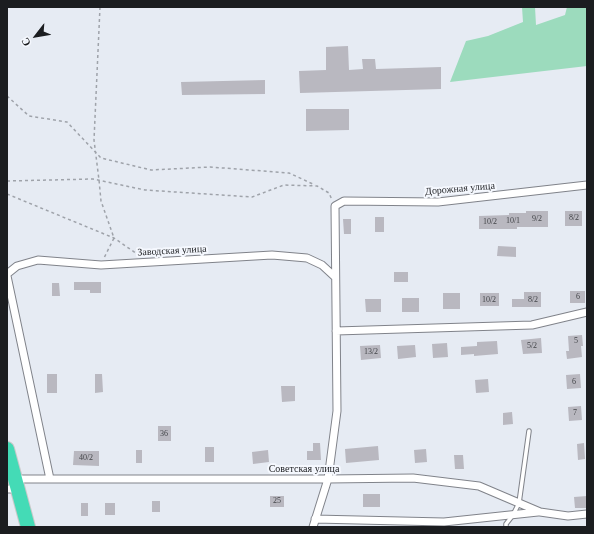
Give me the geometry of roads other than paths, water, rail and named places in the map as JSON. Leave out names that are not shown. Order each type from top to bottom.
[{"type":"highway","points":[[7,449],[13,486],[28,527]]},
{"type":"street","name":"Дорожная улица","points":[[335,277],[335,206],[344,201],[438,202],[587,185]]},
{"type":"street","name":"Заводская улица","points":[[7,275],[17,266],[38,260],[101,265],[272,255],[306,258],[322,265],[335,277]]},
{"type":"street","points":[[7,275],[50,479]]},
{"type":"street","points":[[313,527],[328,479],[337,411],[335,277]]},
{"type":"street","points":[[336,331],[532,325],[587,312]]},
{"type":"street","name":"Советская улица","points":[[13,486],[50,479],[413,478],[479,486],[540,512],[568,516],[587,514]]},
{"type":"street","points":[[315,519],[444,522],[540,512]]},
{"type":"lane","points":[[506,527],[506,524],[513,515],[519,503],[528,431]]}]
